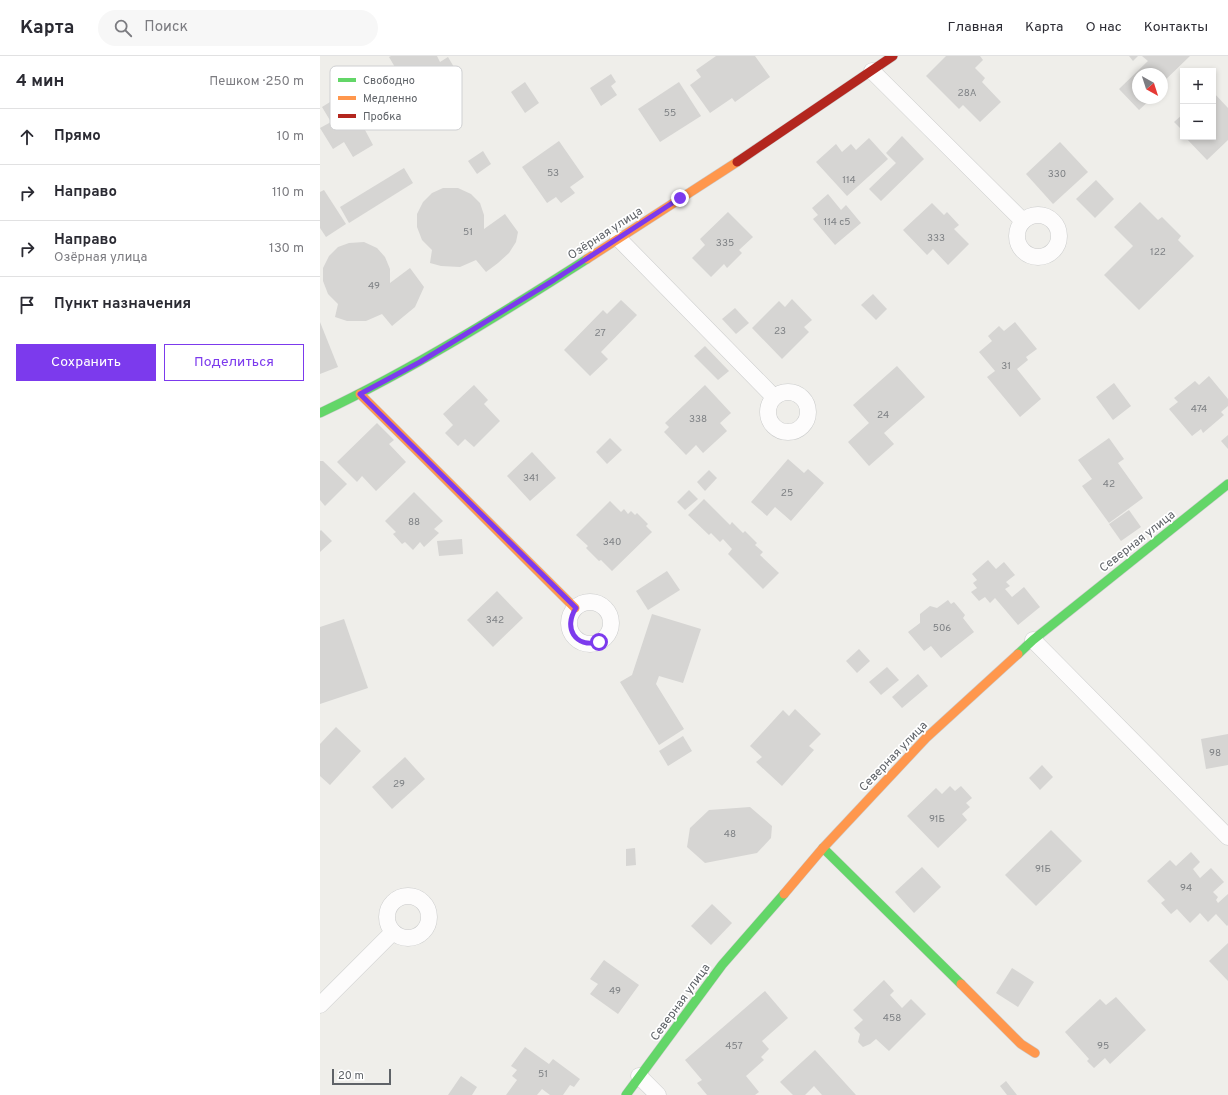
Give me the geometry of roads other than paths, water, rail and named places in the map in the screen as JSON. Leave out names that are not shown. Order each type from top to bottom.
[{"type":"street","name":"Озёрная улица","points":[[320,413],[360,394],[440,349],[554,280],[744,158],[893,56]]},
{"type":"street","points":[[872,71],[1023,221]]},
{"type":"street","points":[[618,238],[774,397]]},
{"type":"street","points":[[360,394],[576,608]]},
{"type":"street","name":"Северная улица","points":[[626,1095],[722,964],[823,848],[926,738],[1033,640],[1228,484]]},
{"type":"street","points":[[1033,640],[1228,837]]},
{"type":"street","points":[[823,848],[1021,1044],[1035,1053]]},
{"type":"street","points":[[320,1005],[393,932]]},
{"type":"street","points":[[640,1076],[658,1095]]}]
